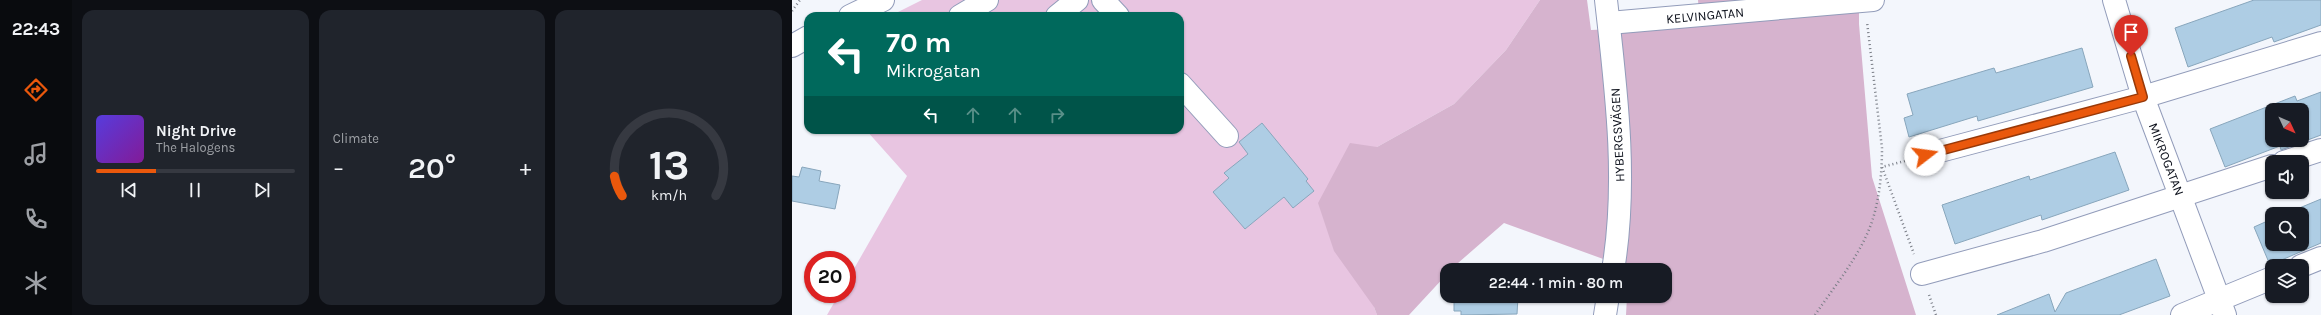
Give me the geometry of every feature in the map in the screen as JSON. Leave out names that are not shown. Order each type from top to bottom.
[{"type":"street","points":[[858,12],[883,0]]},
{"type":"street","points":[[967,12],[987,0]]},
{"type":"street","points":[[1062,12],[1077,0]]},
{"type":"street","points":[[1103,0],[1114,12]]},
{"type":"street","name":"HYBERGSVÄGEN","points":[[1606,0],[1617,112],[1621,185],[1619,220],[1614,263]]},
{"type":"street","name":"MIKROGATAN","points":[[2114,0],[2143,97],[2181,195],[2222,308]]},
{"type":"street","name":"KELVINGATAN","points":[[1609,23],[1869,1]]},
{"type":"street","points":[[792,46],[804,39]]},
{"type":"street","points":[[1925,155],[2143,97],[2321,43]]},
{"type":"street","points":[[1184,88],[1227,136]]},
{"type":"street","points":[[2306,155],[2321,150]]},
{"type":"street","points":[[1922,274],[2043,241],[2265,168]]},
{"type":"street","points":[[2309,263],[2321,258]]},
{"type":"street","points":[[2182,315],[2222,308],[2265,282]]},
{"type":"street","points":[[1605,315],[1607,303]]},
{"type":"path","points":[[792,11],[800,0]]},
{"type":"path","points":[[1815,315],[1865,238],[1874,215],[1882,167],[1882,148],[1869,1]]},
{"type":"path","points":[[1882,167],[1936,315]]},
{"type":"shaded area","points":[[922,0],[1540,0],[1506,50],[1454,104],[1377,147],[1374,307],[1377,315],[827,315],[834,303],[856,303],[856,265],[907,176],[870,134],[1184,134],[1184,12],[898,12]]},
{"type":"shaded area","points":[[1540,0],[1587,0],[1591,30],[1700,25],[1698,0],[1859,0],[1859,24],[1872,177],[1916,315],[1626,315],[1627,303],[1672,303],[1672,263],[1614,263],[1504,223],[1458,263],[1440,263],[1440,282],[1409,315],[1377,315],[1374,307],[1334,251],[1318,203],[1350,143],[1377,147],[1454,104],[1506,50]]},
{"type":"building","points":[[2254,0],[2321,0],[2321,25],[2274,42],[2272,37],[2188,67],[2175,28]]},
{"type":"building","points":[[2082,48],[2093,87],[1978,121],[1977,116],[1909,137],[1904,118],[1913,115],[1907,94],[1994,68],[1996,73]]},
{"type":"building","points":[[2321,92],[2321,135],[2309,140],[2309,103],[2277,103],[2295,96],[2297,101]]},
{"type":"building","points":[[2265,108],[2265,147],[2277,147],[2225,167],[2210,129]]},
{"type":"building","points":[[1262,123],[1308,179],[1306,181],[1314,191],[1293,208],[1284,197],[1245,229],[1213,192],[1229,178],[1224,173],[1248,154],[1239,142]]},
{"type":"building","points":[[2280,147],[2289,147],[2281,150]]},
{"type":"building","points":[[2115,152],[2129,190],[2042,220],[2041,215],[1955,244],[1942,205],[2029,176],[2030,180]]},
{"type":"building","points":[[802,167],[821,171],[819,181],[840,185],[835,209],[792,201],[792,176],[799,177]]},
{"type":"building","points":[[2321,199],[2321,243],[2309,248],[2309,207],[2302,207]]},
{"type":"building","points":[[2265,222],[2265,251],[2302,251],[2284,259],[2267,259],[2254,227]]},
{"type":"building","points":[[2156,259],[2170,296],[2119,315],[1997,315],[2049,294],[2055,312],[2066,293]]},
{"type":"building","points":[[1454,303],[1518,303],[1517,314],[1461,315],[1461,311],[1454,311]]},
{"type":"route","points":[[1925,155],[2143,97],[2131,56]]}]
